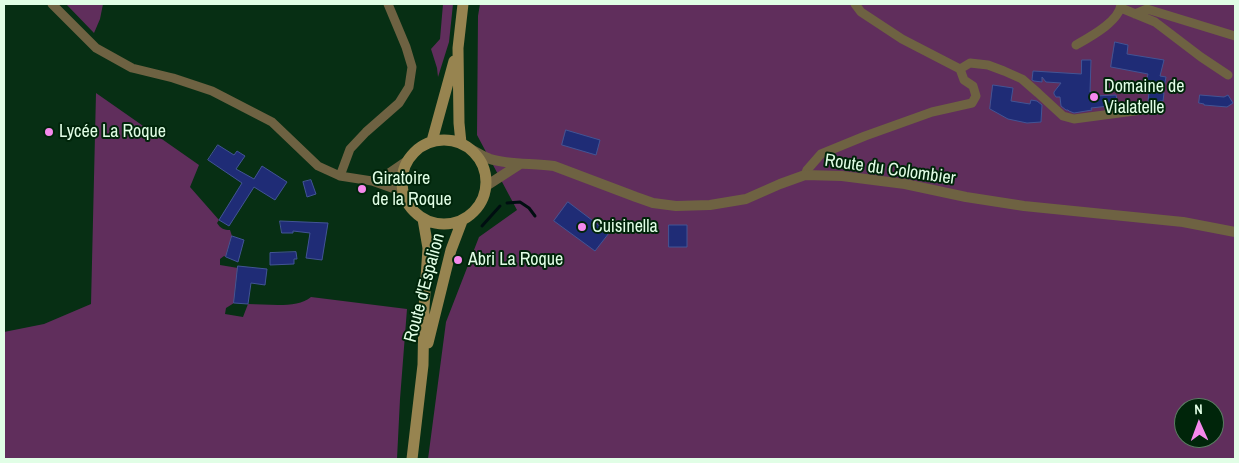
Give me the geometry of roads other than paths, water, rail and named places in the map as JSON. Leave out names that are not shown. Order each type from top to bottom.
[{"type":"main road","points":[[461,143],[458,48],[463,4]]},
{"type":"main road","points":[[432,142],[458,48]]},
{"type":"main road","points":[[447,140],[461,143],[472,150],[482,163],[486,186],[479,207],[462,220],[446,224],[438,224],[423,219],[410,207],[403,192],[402,175],[408,160],[418,148],[432,142],[447,140]]},
{"type":"main road","name":"Route d'Espalion","points":[[412,459],[423,364],[428,248],[423,219]]},
{"type":"main road","name":"Route d'Espalion","points":[[423,364],[451,250],[462,220]]},
{"type":"street","points":[[52,4],[96,48],[132,68],[173,78],[212,91],[272,122],[318,166],[340,176],[372,181],[403,192]]},
{"type":"street","points":[[340,176],[350,149],[399,103],[408,87],[412,67],[406,47],[388,4]]},
{"type":"street","points":[[805,175],[806,170],[821,154],[932,112],[972,103],[976,96],[973,86],[964,80],[960,69],[902,39],[861,12],[855,4]]},
{"type":"street","points":[[1076,45],[1108,26],[1121,6],[1155,22],[1228,75]]},
{"type":"street","points":[[1135,14],[1147,9],[1235,36]]},
{"type":"street","points":[[960,69],[970,63],[988,65],[1004,71],[1022,80],[1063,116],[1074,119],[1142,110]]},
{"type":"street","name":"Route du Colombier","points":[[472,150],[490,159],[520,164],[554,166],[653,203],[676,206],[710,205],[746,199],[805,175],[842,176],[904,184],[966,197],[1024,206],[1183,222],[1235,232]]},
{"type":"street","points":[[372,181],[389,173],[408,160]]},
{"type":"street","points":[[486,186],[520,164]]},
{"type":"waterway","points":[[507,203],[520,202],[529,208],[535,216]]},
{"type":"waterway","points":[[482,226],[500,206]]},
{"type":"place","name":"Domaine de Vialatelle","points":[[1094,97]]},
{"type":"place","name":"Lycée La Roque","points":[[49,132]]},
{"type":"place","name":"Giratoire de la Roque","points":[[362,189]]},
{"type":"place","name":"Cuisinella","points":[[582,227]]},
{"type":"place","name":"Abri La Roque","points":[[458,260]]}]
